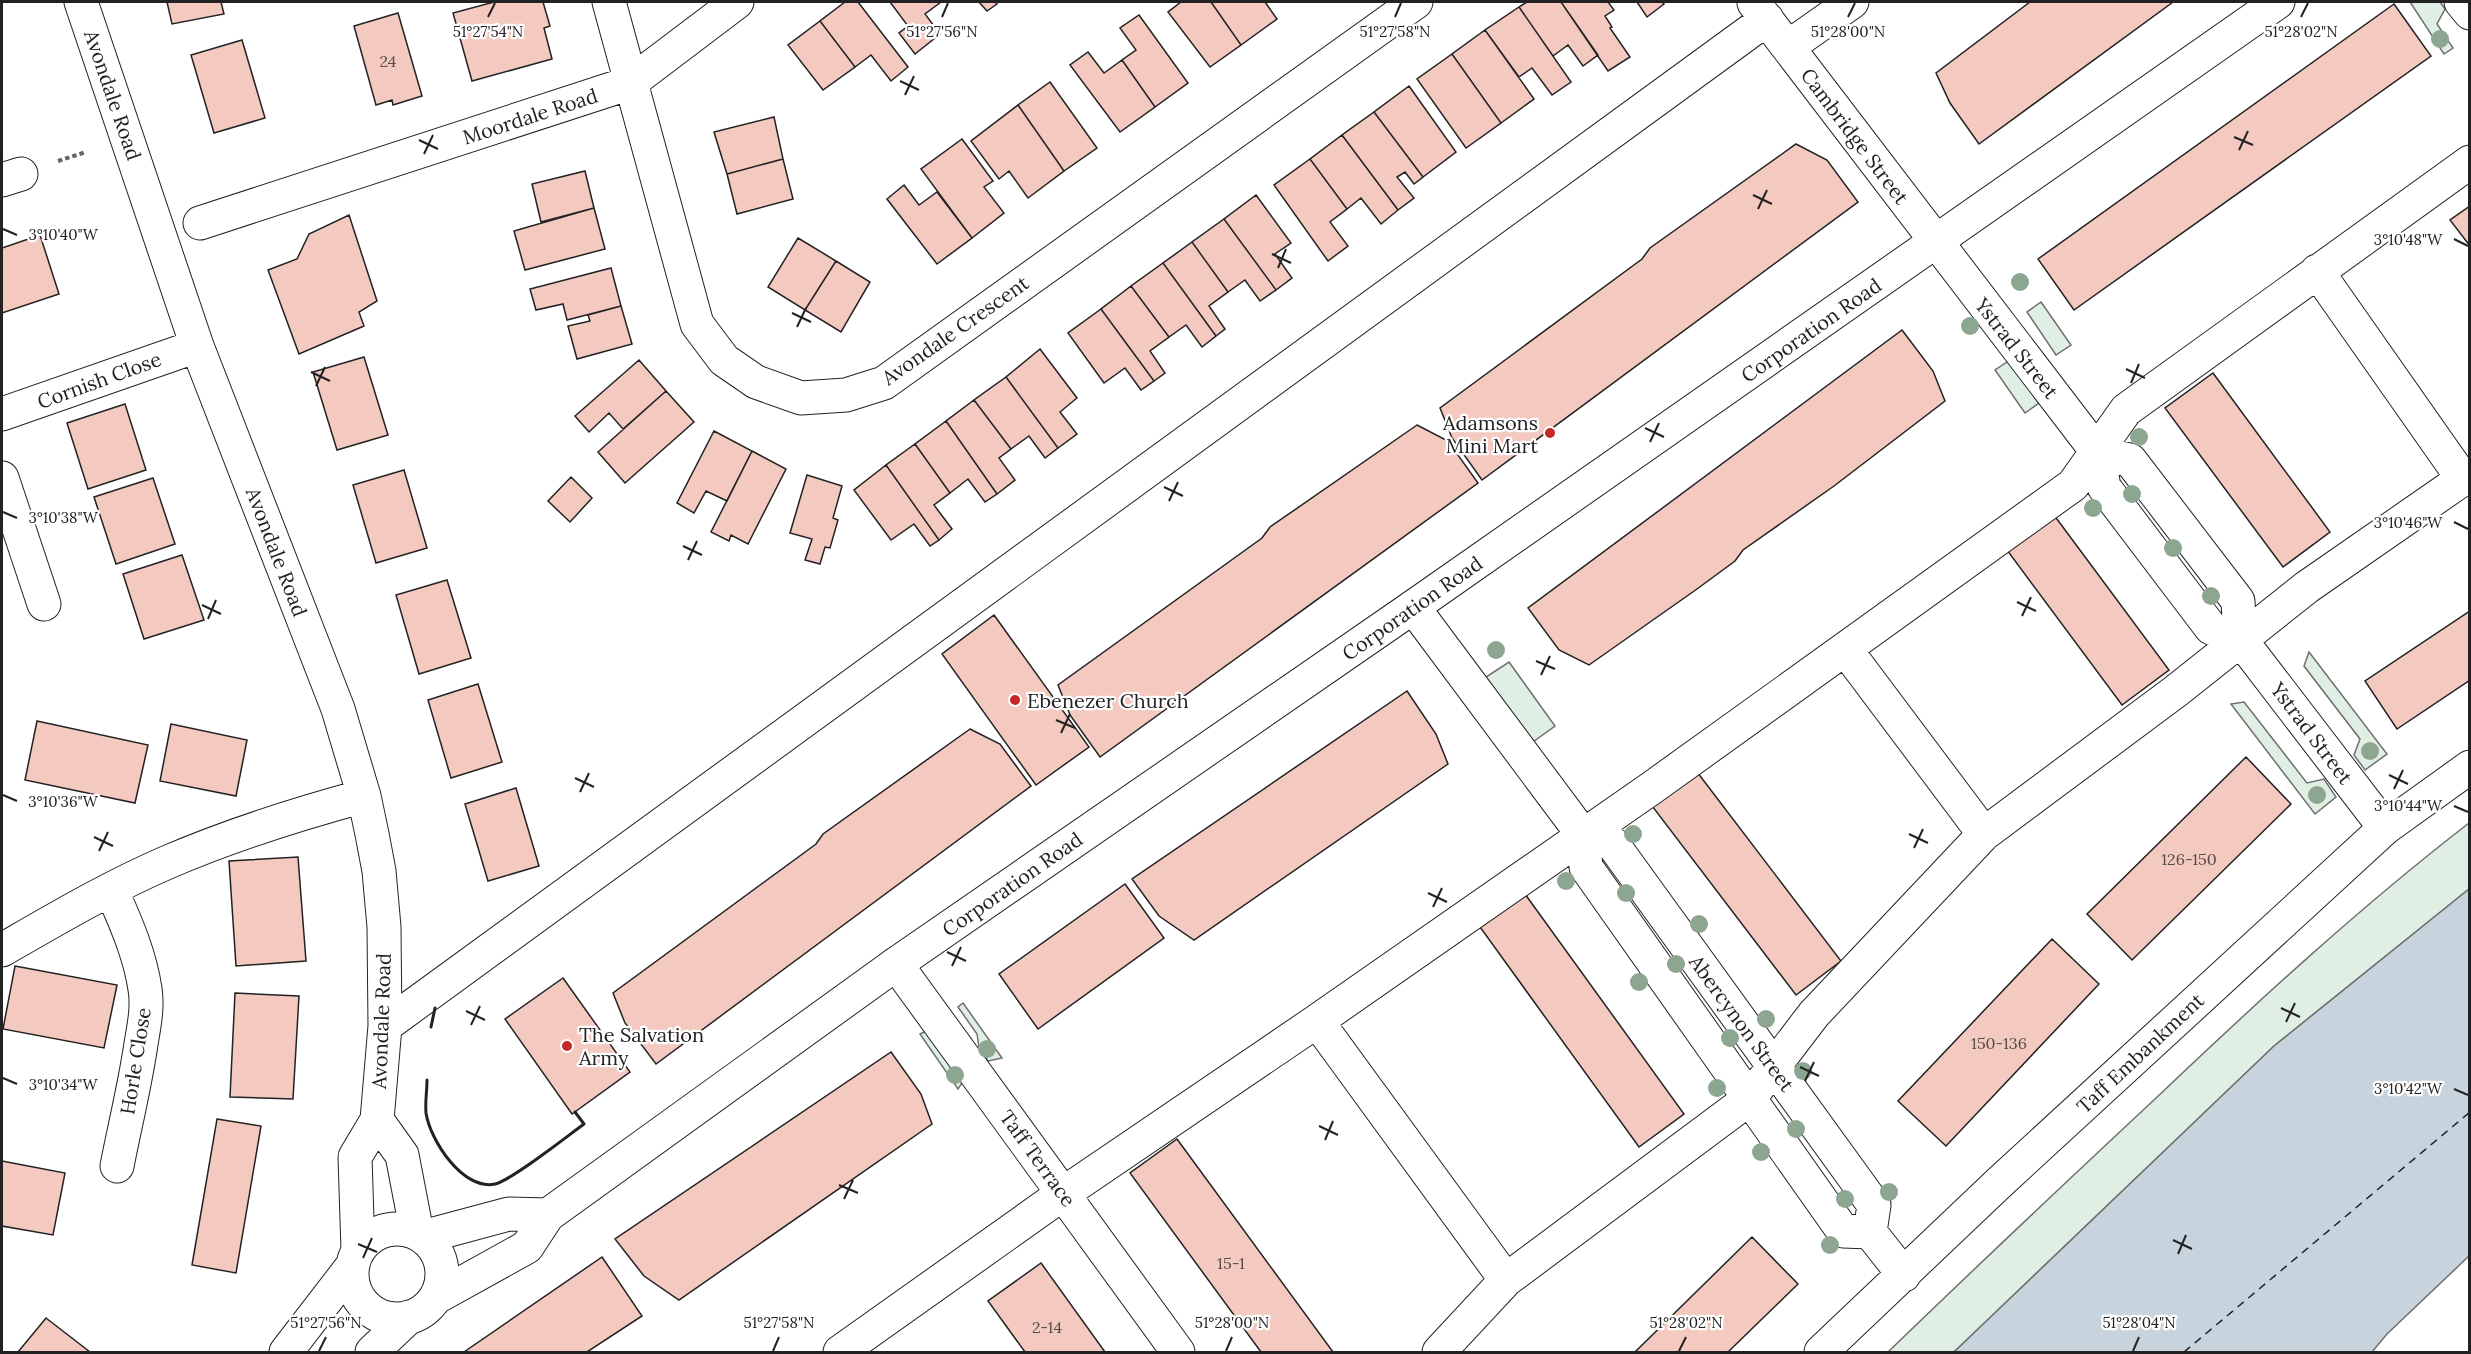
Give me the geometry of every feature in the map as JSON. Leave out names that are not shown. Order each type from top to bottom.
[{"type":"street","name":"Avondale Road","points":[[81,2],[197,346],[338,709],[364,796],[379,871],[384,927],[385,1026],[377,1120],[355,1157],[355,1258]]},
{"type":"street","name":"Avondale Crescent","points":[[609,2],[697,324],[724,360],[756,382],[801,398],[846,395],[884,382],[1416,2]]},
{"type":"street","name":"Moordale Road","points":[[200,222],[630,83],[737,2]]},
{"type":"street","points":[[1788,47],[1852,2]]},
{"type":"street","name":"Corporation Road","points":[[435,1298],[527,1247],[548,1215],[896,964],[1936,243],[2278,2]]},
{"type":"street","points":[[2461,2],[2469,13]]},
{"type":"street","points":[[385,1026],[1760,10]]},
{"type":"street","name":"Cambridge Street","points":[[1760,10],[1936,243]]},
{"type":"street","points":[[841,1352],[1064,1193],[1317,1021],[1846,650],[2073,485],[2090,442],[2126,410],[2469,162]]},
{"type":"street","name":"Ystrad Street","points":[[1936,243],[2090,442]]},
{"type":"street","points":[[1439,1353],[1506,1280],[1749,1099],[1814,1014],[1984,834],[2176,691],[2307,586],[2466,477],[2317,271]]},
{"type":"street","name":"Cornish Close","points":[[2,414],[197,346]]},
{"type":"street","points":[[2090,442],[2130,460],[2224,582],[2238,601],[2240,639]]},
{"type":"street","points":[[2,478],[44,604]]},
{"type":"street","points":[[1413,607],[1530,767],[1583,835]]},
{"type":"street","name":"Ystrad Street","points":[[2240,639],[2385,828]]},
{"type":"street","points":[[1846,650],[1984,834]]},
{"type":"street","name":"Taff Embankment","points":[[1821,1353],[2009,1174],[2385,828],[2469,766]]},
{"type":"street","points":[[2,950],[111,889],[168,862],[277,821],[364,796]]},
{"type":"street","name":"Abercynon Street","points":[[1583,835],[1612,843],[1874,1205],[1870,1232],[1843,1231],[1586,867],[1583,835]]},
{"type":"street","name":"Horle Close","points":[[111,889],[128,930],[146,991],[145,1018],[138,1066],[117,1166]]},
{"type":"street","name":"Taff Terrace","points":[[896,964],[1178,1353]]},
{"type":"street","points":[[1317,1021],[1506,1280]]},
{"type":"street","points":[[377,1120],[402,1155],[420,1235]]},
{"type":"street","points":[[420,1235],[509,1214],[548,1215]]},
{"type":"street","points":[[295,1348],[368,1239],[380,1232],[395,1229],[420,1235],[433,1246],[440,1258],[441,1286],[435,1298],[424,1310],[409,1317],[372,1353]]},
{"type":"street","points":[[1870,1232],[1904,1275]]},
{"type":"street","points":[[355,1258],[352,1280],[357,1294],[366,1306],[386,1317],[409,1317]]},
{"type":"green space","points":[[2410,2],[2440,2],[2445,9],[2437,24],[2453,48],[2444,54]]},
{"type":"green space","points":[[2041,302],[2071,345],[2056,355],[2027,312]]},
{"type":"green space","points":[[2010,360],[2039,403],[2025,413],[1995,370]]},
{"type":"green space","points":[[2309,652],[2387,754],[2365,770],[2354,755],[2360,739],[2304,666]]},
{"type":"green space","points":[[1509,662],[1555,726],[1530,744],[1483,679]]},
{"type":"green space","points":[[2244,702],[2307,783],[2324,779],[2336,797],[2315,814],[2231,704]]},
{"type":"green space","points":[[2469,823],[2469,889],[2274,1046],[1954,1352],[1888,1352],[2270,992],[2388,888]]},
{"type":"green space","points":[[963,1003],[1002,1058],[988,1061],[979,1047],[977,1034],[958,1007]]},
{"type":"green space","points":[[926,1031],[966,1077],[958,1089],[920,1034]]},
{"type":"shaded area","points":[[2469,889],[2469,1256],[2387,1334],[2372,1352],[1954,1352],[2274,1046]]},
{"type":"building","points":[[167,2],[221,2],[224,14],[172,24]]},
{"type":"building","points":[[494,2],[543,2],[550,26],[544,28],[552,59],[472,81],[453,13]]},
{"type":"building","points":[[845,2],[858,2],[908,67],[891,81],[871,55],[855,67],[820,21]]},
{"type":"building","points":[[890,2],[941,2],[925,14],[940,34],[915,54],[899,33],[908,26]]},
{"type":"building","points":[[979,2],[995,2],[997,4],[987,11]]},
{"type":"building","points":[[1181,2],[1211,2],[1241,45],[1210,67],[1168,12]]},
{"type":"building","points":[[1211,2],[1265,2],[1277,19],[1241,45]]},
{"type":"building","points":[[1527,2],[1561,2],[1598,55],[1583,66],[1568,45],[1553,56],[1519,7]]},
{"type":"building","points":[[1561,2],[1608,2],[1614,10],[1605,16],[1612,27],[1610,28],[1630,57],[1608,71]]},
{"type":"building","points":[[1637,2],[1662,2],[1664,4],[1647,17]]},
{"type":"building","points":[[2030,2],[2173,2],[1979,144],[1950,103],[1936,73]]},
{"type":"building","points":[[2394,4],[2431,56],[2074,310],[2038,259]]},
{"type":"building","points":[[1519,7],[1571,82],[1552,95],[1532,68],[1519,77],[1485,30]]},
{"type":"building","points":[[398,13],[422,96],[393,105],[392,100],[376,105],[354,26]]},
{"type":"building","points":[[1139,15],[1188,83],[1155,107],[1122,60],[1136,50],[1120,28]]},
{"type":"building","points":[[820,21],[855,67],[823,90],[788,45]]},
{"type":"building","points":[[1485,30],[1534,99],[1501,123],[1452,54]]},
{"type":"building","points":[[242,40],[265,118],[214,133],[191,55]]},
{"type":"building","points":[[1088,52],[1104,73],[1122,60],[1155,107],[1120,132],[1070,65]]},
{"type":"building","points":[[1452,54],[1501,123],[1466,148],[1417,79]]},
{"type":"building","points":[[1050,82],[1097,148],[1064,171],[1018,105]]},
{"type":"building","points":[[1409,86],[1456,152],[1423,177],[1374,112]]},
{"type":"building","points":[[1018,105],[1064,171],[1028,198],[1009,171],[999,179],[971,141]]},
{"type":"building","points":[[1374,112],[1423,177],[1414,184],[1405,172],[1397,177],[1414,198],[1398,210],[1342,135]]},
{"type":"building","points":[[774,117],[783,159],[727,174],[714,132]]},
{"type":"building","points":[[1342,135],[1398,210],[1381,224],[1361,198],[1347,209],[1310,159]]},
{"type":"building","points":[[962,139],[993,181],[984,187],[1004,213],[972,238],[921,169]]},
{"type":"building","points":[[1796,144],[1827,160],[1858,202],[1482,480],[1452,438],[1440,408],[1642,259],[1650,248]]},
{"type":"building","points":[[783,159],[793,199],[737,214],[727,174]]},
{"type":"building","points":[[1310,159],[1347,209],[1330,222],[1348,246],[1328,261],[1274,185]]},
{"type":"building","points":[[585,171],[594,208],[541,222],[532,184]]},
{"type":"building","points":[[904,185],[919,205],[937,192],[972,238],[937,264],[887,199]]},
{"type":"building","points":[[1256,195],[1291,243],[1275,254],[1292,278],[1276,290],[1224,219]]},
{"type":"building","points":[[2470,206],[2470,246],[2450,220]]},
{"type":"building","points":[[594,208],[605,249],[525,270],[514,231]]},
{"type":"building","points":[[349,215],[377,301],[359,312],[364,326],[299,354],[268,270],[297,259],[309,234]]},
{"type":"building","points":[[1224,219],[1276,290],[1260,301],[1245,280],[1228,292],[1192,242]]},
{"type":"building","points":[[40,235],[59,294],[2,313],[2,248]]},
{"type":"building","points":[[798,238],[836,261],[805,310],[768,287]]},
{"type":"building","points":[[1192,242],[1228,292],[1209,306],[1225,329],[1216,336],[1163,263]]},
{"type":"building","points":[[836,261],[870,282],[841,332],[805,310]]},
{"type":"building","points":[[1163,263],[1216,336],[1202,347],[1186,325],[1169,337],[1131,286]]},
{"type":"building","points":[[611,268],[621,306],[567,320],[563,304],[536,310],[530,289]]},
{"type":"building","points":[[1131,286],[1169,337],[1150,351],[1165,373],[1154,381],[1101,309]]},
{"type":"building","points":[[621,306],[632,344],[577,359],[568,326],[590,321],[588,315]]},
{"type":"building","points":[[1101,309],[1154,381],[1141,390],[1125,368],[1104,383],[1068,333]]},
{"type":"building","points":[[1902,330],[1933,371],[1945,401],[1834,486],[1743,550],[1735,561],[1589,665],[1559,650],[1528,608]]},
{"type":"building","points":[[1040,349],[1077,398],[1060,412],[1077,434],[1058,448],[1006,377]]},
{"type":"building","points":[[364,357],[388,435],[337,450],[313,372]]},
{"type":"building","points":[[639,360],[666,391],[623,429],[609,413],[589,432],[575,416]]},
{"type":"building","points":[[2213,373],[2330,532],[2283,567],[2165,408]]},
{"type":"building","points":[[1006,377],[1058,448],[1045,458],[1029,436],[1011,449],[974,400]]},
{"type":"building","points":[[666,391],[694,422],[625,483],[598,452]]},
{"type":"building","points":[[974,400],[1011,449],[999,458],[1015,480],[997,494],[946,421]]},
{"type":"building","points":[[125,404],[146,470],[88,489],[67,423]]},
{"type":"building","points":[[946,421],[997,494],[985,502],[968,479],[950,493],[915,444]]},
{"type":"building","points":[[1417,425],[1448,441],[1478,483],[1100,757],[1070,715],[1058,685],[1262,538],[1270,527]]},
{"type":"building","points":[[714,431],[752,451],[727,501],[706,491],[694,513],[677,503]]},
{"type":"building","points":[[915,444],[950,493],[934,505],[952,529],[939,540],[886,465]]},
{"type":"building","points":[[752,451],[786,469],[748,544],[731,535],[729,541],[711,532]]},
{"type":"building","points":[[886,465],[939,540],[930,546],[914,524],[891,540],[854,490]]},
{"type":"building","points":[[404,470],[427,548],[376,563],[353,485]]},
{"type":"building","points":[[807,475],[842,486],[833,518],[838,520],[830,548],[825,547],[820,564],[805,560],[812,539],[790,533]]},
{"type":"building","points":[[571,477],[592,498],[570,522],[548,501]]},
{"type":"building","points":[[153,478],[175,544],[116,564],[94,497]]},
{"type":"building","points":[[2051,511],[2169,670],[2122,705],[2004,546]]},
{"type":"building","points":[[182,555],[204,620],[144,639],[123,574]]},
{"type":"building","points":[[447,580],[471,658],[419,674],[396,595]]},
{"type":"building","points":[[2470,611],[2470,680],[2397,729],[2365,681]]},
{"type":"building","name":"Ebenezer Church","points":[[994,615],[1089,747],[1036,785],[942,654]]},
{"type":"building","points":[[478,684],[502,762],[451,778],[428,700]]},
{"type":"building","points":[[1407,691],[1436,734],[1448,764],[1194,940],[1159,916],[1132,879]]},
{"type":"building","points":[[37,721],[148,745],[135,803],[25,780]]},
{"type":"building","points":[[171,724],[247,740],[236,796],[160,781]]},
{"type":"building","points":[[970,729],[1000,744],[1031,786],[656,1064],[625,1023],[613,993],[816,844],[823,834]]},
{"type":"building","points":[[2246,757],[2291,804],[2132,960],[2087,914]]},
{"type":"building","points":[[1691,764],[1841,961],[1796,995],[1646,798]]},
{"type":"building","points":[[516,788],[539,866],[488,881],[465,804]]},
{"type":"building","points":[[298,857],[306,961],[236,966],[229,861]]},
{"type":"building","points":[[1125,884],[1164,938],[1038,1029],[999,974]]},
{"type":"building","points":[[1525,894],[1684,1114],[1639,1147],[1480,927]]},
{"type":"building","points":[[2052,939],[2099,984],[1946,1146],[1898,1101]]},
{"type":"building","points":[[15,966],[117,985],[104,1048],[3,1029]]},
{"type":"building","name":"The Salvation Army","points":[[563,978],[630,1072],[572,1114],[505,1019]]},
{"type":"building","points":[[235,993],[299,996],[293,1099],[230,1097]]},
{"type":"building","points":[[891,1052],[921,1094],[932,1124],[679,1300],[644,1276],[615,1239]]},
{"type":"building","points":[[217,1119],[261,1126],[236,1273],[192,1265]]},
{"type":"building","points":[[1177,1139],[1333,1352],[1261,1352],[1130,1173]]},
{"type":"building","points":[[2,1161],[65,1173],[53,1235],[2,1226]]},
{"type":"building","points":[[1752,1237],[1798,1284],[1728,1352],[1635,1352]]},
{"type":"building","points":[[602,1257],[642,1316],[587,1352],[464,1352]]},
{"type":"building","points":[[1041,1263],[1105,1352],[1025,1352],[988,1301]]},
{"type":"building","points":[[46,1318],[90,1352],[18,1352]]},
{"type":"ferry route","points":[[2184,1352],[2470,1112]]},
{"type":"wall","points":[[431,1027],[435,1008]]},
{"type":"wall","points":[[427,1080],[426,1113],[434,1136],[441,1149],[460,1172],[471,1180],[483,1184],[495,1184],[514,1175],[584,1124],[575,1112]]},
{"type":"place","name":"Adamsons Mini Mart","points":[[1550,433]]},
{"type":"place","name":"Ebenezer Church","points":[[1015,700]]},
{"type":"place","name":"The Salvation Army","points":[[567,1046]]}]
